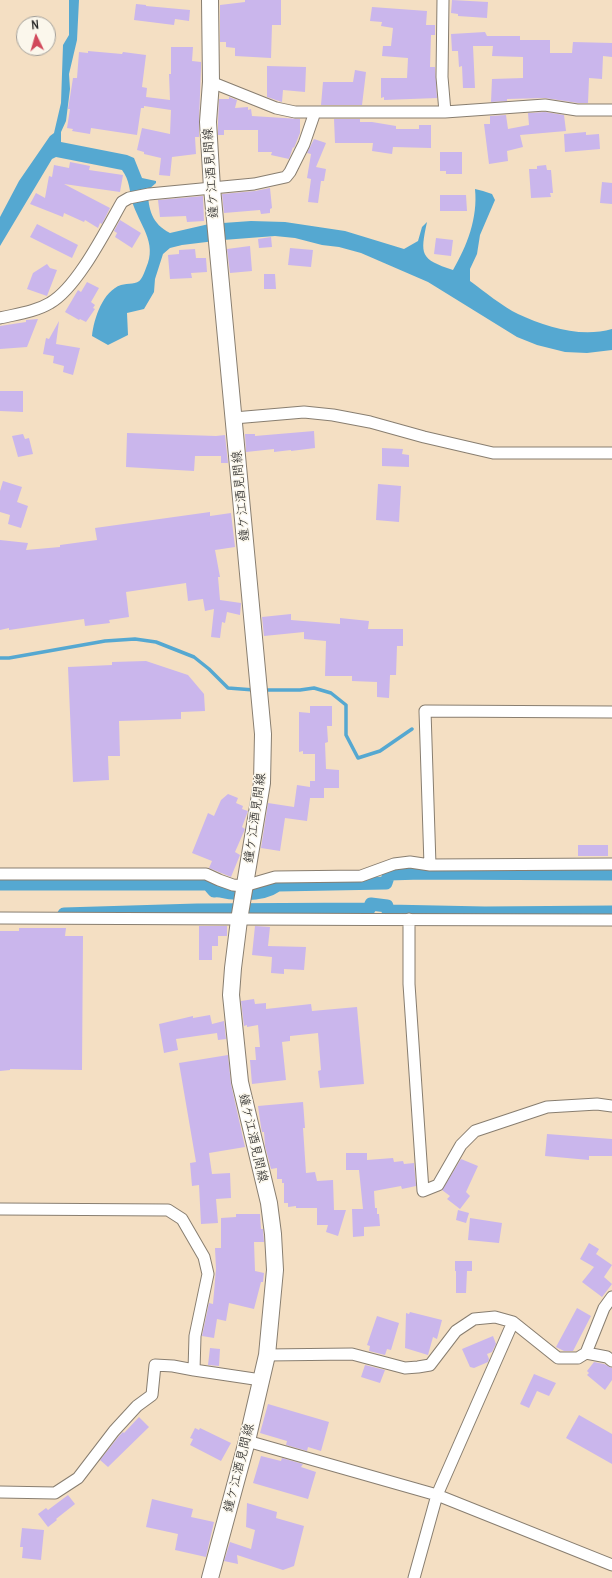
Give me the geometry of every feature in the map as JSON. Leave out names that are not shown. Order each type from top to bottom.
[{"type":"main road","name":"鐘ケ江酒見間線","points":[[210,0],[211,82],[208,122],[212,188],[263,734],[262,783],[239,918],[232,968],[231,996],[240,1082],[268,1203],[273,1234],[274,1270],[267,1355],[247,1441],[210,1578]]},
{"type":"street","points":[[443,0],[442,77],[445,112]]},
{"type":"street","points":[[211,82],[276,108],[295,112],[445,112],[545,105],[577,110],[612,110]]},
{"type":"street","points":[[0,318],[35,310],[51,303],[71,285],[96,249],[122,202],[129,198],[149,194],[254,184],[286,177],[304,144],[315,112]]},
{"type":"street","points":[[234,418],[304,412],[333,414],[493,453],[612,453]]},
{"type":"street","points":[[430,866],[425,711],[612,712]]},
{"type":"street","points":[[0,874],[206,874],[244,888],[275,877],[361,876],[394,864],[410,862],[430,866],[612,864]]},
{"type":"street","points":[[0,918],[612,920]]},
{"type":"street","points":[[409,919],[409,984],[423,1191],[438,1185],[461,1145],[475,1131],[547,1107],[597,1104],[612,1106]]},
{"type":"street","points":[[0,1210],[168,1210],[182,1219],[204,1257],[208,1274],[195,1336],[194,1370]]},
{"type":"street","points":[[267,1355],[352,1354],[405,1368],[418,1367],[430,1365],[456,1331],[474,1319],[495,1317],[513,1322],[558,1358],[578,1358],[586,1353],[604,1308],[612,1297]]},
{"type":"street","points":[[414,1578],[437,1495],[513,1322]]},
{"type":"street","points":[[586,1353],[608,1357],[612,1361]]},
{"type":"street","points":[[0,1492],[55,1493],[78,1478],[114,1431],[137,1406],[152,1395],[155,1365],[173,1366],[260,1380]]},
{"type":"street","points":[[247,1441],[437,1495],[612,1565]]},
{"type":"water","points":[[69,0],[79,0],[77,40],[69,74],[70,89],[66,121],[61,132],[61,142],[127,155],[134,158],[142,178],[156,181],[156,183],[148,190],[150,210],[159,225],[170,233],[209,224],[251,221],[285,222],[345,231],[404,249],[418,241],[422,227],[427,222],[423,242],[425,254],[428,259],[453,270],[463,251],[473,221],[475,211],[475,189],[483,191],[492,194],[495,200],[480,235],[477,254],[470,269],[470,281],[512,311],[540,323],[576,332],[612,329],[612,350],[587,353],[565,352],[537,345],[517,337],[428,282],[361,253],[295,238],[275,236],[223,240],[170,248],[163,254],[155,279],[154,292],[144,309],[127,313],[128,335],[108,345],[92,336],[97,314],[104,299],[115,288],[139,281],[144,274],[149,259],[149,242],[135,210],[128,181],[122,170],[56,157],[52,159],[0,246],[0,217],[19,181],[50,136],[54,133],[61,103],[63,45],[69,35]]},
{"type":"building","points":[[245,0],[281,0],[281,25],[272,25],[271,58],[235,56],[235,48],[226,47],[226,42],[220,42],[220,5],[245,2]]},
{"type":"building","points":[[452,0],[488,2],[487,18],[458,16],[458,14],[451,13]]},
{"type":"building","points":[[136,4],[190,10],[189,21],[175,19],[174,25],[134,20]]},
{"type":"building","points":[[372,7],[427,11],[426,25],[435,25],[435,35],[431,35],[430,67],[435,67],[437,98],[384,100],[384,97],[381,98],[381,78],[407,78],[408,58],[382,56],[383,46],[391,46],[393,28],[381,26],[382,22],[370,21]]},
{"type":"building","points":[[485,32],[487,36],[520,36],[520,40],[550,40],[550,53],[572,53],[573,42],[612,43],[612,57],[603,56],[602,79],[589,78],[588,103],[545,98],[507,99],[507,101],[491,102],[492,79],[523,78],[523,57],[492,56],[493,46],[473,46],[475,88],[463,88],[462,66],[459,67],[458,51],[452,51],[451,34]]},
{"type":"building","points":[[171,47],[193,47],[192,61],[201,62],[201,68],[199,137],[195,137],[196,154],[172,157],[170,176],[159,175],[161,158],[144,154],[144,152],[137,150],[142,128],[170,134],[171,110],[144,106],[144,108],[141,108],[137,135],[91,128],[90,134],[72,131],[73,129],[67,128],[70,109],[68,109],[73,78],[77,78],[79,52],[88,53],[88,51],[122,54],[123,52],[146,55],[142,87],[147,88],[146,97],[170,100],[169,74],[171,74]]},
{"type":"building","points":[[267,66],[306,67],[305,92],[283,90],[282,102],[267,97]]},
{"type":"building","points":[[355,70],[366,72],[362,105],[321,105],[323,82],[353,82]]},
{"type":"building","points":[[229,97],[237,100],[235,108],[248,107],[248,110],[251,109],[252,116],[300,119],[300,133],[289,159],[271,155],[272,152],[258,152],[258,130],[224,130],[224,135],[218,135],[219,99],[229,99]]},
{"type":"building","points":[[545,112],[564,115],[566,131],[520,135],[523,147],[507,151],[508,161],[489,164],[484,124],[490,124],[490,116],[506,115],[508,129],[529,125],[528,113]]},
{"type":"building","points":[[334,119],[360,119],[360,122],[372,122],[396,126],[396,129],[419,129],[419,125],[431,125],[431,148],[393,147],[392,154],[372,151],[373,143],[335,143]]},
{"type":"building","points":[[586,132],[586,135],[599,134],[600,149],[565,152],[564,134]]},
{"type":"building","points":[[314,139],[326,143],[316,167],[326,169],[324,181],[321,181],[318,203],[308,202],[311,179],[307,178],[311,154],[307,153]]},
{"type":"building","points":[[440,152],[462,152],[462,174],[446,174],[446,171],[440,171]]},
{"type":"building","points":[[70,162],[90,166],[89,170],[123,175],[120,192],[64,184],[110,208],[102,224],[100,223],[98,228],[85,220],[84,222],[64,213],[63,217],[30,204],[36,193],[45,198],[49,176],[52,177],[54,165],[69,168]]},
{"type":"building","points":[[546,165],[547,170],[551,170],[553,193],[550,193],[551,197],[531,198],[529,169],[537,169],[537,166]]},
{"type":"building","points":[[602,182],[612,183],[612,204],[600,203]]},
{"type":"building","points":[[270,188],[272,208],[270,209],[270,213],[261,214],[260,210],[224,213],[222,194]]},
{"type":"building","points":[[440,195],[466,195],[467,211],[440,211]]},
{"type":"building","points":[[203,196],[204,221],[187,222],[186,216],[160,217],[158,200]]},
{"type":"building","points":[[120,220],[141,233],[132,248],[115,237],[117,233],[114,231]]},
{"type":"building","points":[[37,224],[78,245],[72,258],[30,237]]},
{"type":"building","points":[[271,237],[272,247],[259,248],[258,239]]},
{"type":"building","points":[[436,238],[453,240],[451,256],[434,254]]},
{"type":"building","points":[[250,246],[252,271],[230,273],[227,249]]},
{"type":"building","points":[[290,248],[313,250],[311,267],[288,265]]},
{"type":"building","points":[[195,249],[196,258],[206,258],[207,272],[191,273],[192,278],[170,279],[168,255],[179,254],[179,250]]},
{"type":"building","points":[[47,264],[50,268],[57,270],[47,296],[27,289],[33,273]]},
{"type":"building","points":[[264,274],[275,274],[276,289],[264,289]]},
{"type":"building","points":[[87,282],[99,288],[91,302],[95,305],[93,308],[95,309],[86,322],[80,319],[79,320],[65,312],[78,290],[81,292]]},
{"type":"building","points":[[38,319],[27,347],[0,349],[0,326]]},
{"type":"building","points":[[59,321],[56,344],[80,348],[73,375],[63,372],[64,366],[53,363],[54,356],[43,354],[46,338],[49,339]]},
{"type":"building","points":[[0,391],[23,391],[23,412],[0,411]]},
{"type":"building","points":[[314,431],[315,448],[274,452],[274,449],[246,452],[245,434],[255,434],[255,436]]},
{"type":"building","points":[[127,433],[225,435],[228,463],[221,463],[221,456],[195,456],[194,471],[126,467]]},
{"type":"building","points":[[23,434],[25,439],[29,438],[33,454],[18,457],[12,436]]},
{"type":"building","points":[[382,448],[403,449],[402,454],[409,455],[409,467],[382,466]]},
{"type":"building","points":[[3,481],[22,487],[17,502],[28,506],[21,528],[8,524],[10,515],[0,512],[0,491]]},
{"type":"building","points":[[378,484],[401,486],[399,522],[376,520]]},
{"type":"building","points":[[210,512],[210,516],[231,513],[235,547],[215,550],[220,577],[218,577],[220,600],[241,603],[240,615],[227,612],[225,623],[222,622],[220,638],[211,637],[214,609],[205,611],[203,599],[188,601],[186,583],[126,592],[129,617],[109,620],[110,623],[85,626],[84,619],[0,630],[0,540],[28,543],[26,550],[60,547],[60,545],[97,540],[95,528]]},
{"type":"building","points":[[291,614],[291,620],[340,624],[340,618],[369,621],[368,629],[403,629],[403,646],[397,646],[396,675],[390,675],[389,698],[377,697],[377,682],[352,681],[352,676],[325,676],[326,641],[304,639],[304,632],[264,636],[262,617]]},
{"type":"building","points":[[146,661],[188,675],[204,694],[205,711],[181,712],[181,719],[119,721],[120,756],[108,756],[109,780],[73,782],[68,667],[112,665],[112,662]]},
{"type":"building","points":[[310,706],[332,706],[332,726],[327,726],[328,742],[325,743],[326,769],[339,770],[339,788],[324,788],[324,798],[310,798],[307,821],[285,818],[280,851],[261,848],[268,803],[294,807],[297,785],[310,787],[310,781],[315,781],[315,754],[303,754],[303,751],[299,752],[299,712],[310,713]]},
{"type":"building","points":[[228,794],[238,798],[236,803],[243,806],[242,809],[248,811],[242,827],[245,829],[235,852],[240,855],[231,877],[209,868],[212,861],[192,853],[208,813],[214,816],[221,800]]},
{"type":"building","points":[[578,845],[608,845],[608,856],[578,856]]},
{"type":"building","points":[[199,926],[227,926],[227,936],[218,936],[218,946],[212,946],[212,960],[199,960]]},
{"type":"building","points":[[255,926],[270,927],[268,946],[306,947],[304,970],[284,969],[284,974],[271,973],[272,957],[252,955]]},
{"type":"building","points":[[19,928],[66,928],[65,936],[83,936],[82,1070],[10,1069],[0,1071],[0,931],[19,931]]},
{"type":"building","points":[[254,999],[255,1004],[266,1003],[266,1009],[311,1004],[312,1011],[357,1007],[364,1084],[320,1088],[318,1071],[321,1070],[318,1033],[290,1036],[290,1041],[282,1042],[286,1080],[252,1084],[250,1060],[256,1060],[255,1047],[260,1047],[258,1025],[247,1027],[247,1025],[244,1026],[241,1001]]},
{"type":"building","points":[[210,1015],[212,1024],[224,1021],[226,1039],[218,1040],[217,1033],[176,1039],[178,1050],[164,1053],[159,1024],[193,1016],[193,1018]]},
{"type":"building","points":[[228,1055],[231,1084],[245,1147],[209,1153],[212,1174],[230,1173],[231,1198],[216,1199],[218,1223],[201,1224],[199,1185],[192,1186],[190,1163],[196,1162],[179,1063]]},
{"type":"building","points":[[303,1102],[306,1173],[315,1172],[317,1181],[333,1180],[334,1210],[346,1210],[338,1236],[326,1232],[328,1225],[317,1225],[317,1208],[296,1208],[296,1206],[288,1207],[288,1203],[284,1203],[284,1183],[282,1183],[282,1179],[277,1179],[277,1168],[271,1169],[265,1146],[264,1132],[262,1132],[258,1106]]},
{"type":"building","points":[[547,1134],[612,1139],[612,1156],[589,1156],[589,1160],[545,1156]]},
{"type":"building","points":[[346,1153],[367,1153],[367,1160],[393,1158],[394,1162],[403,1161],[404,1164],[414,1163],[416,1186],[402,1189],[401,1186],[374,1191],[375,1208],[377,1208],[377,1214],[379,1214],[380,1226],[364,1227],[364,1236],[353,1237],[352,1209],[363,1209],[359,1170],[346,1170]]},
{"type":"building","points":[[461,1159],[478,1166],[466,1192],[470,1196],[460,1209],[447,1199],[450,1196],[442,1190]]},
{"type":"building","points":[[458,1210],[469,1213],[466,1223],[456,1220]]},
{"type":"building","points":[[236,1214],[260,1214],[264,1242],[254,1242],[255,1271],[264,1273],[263,1282],[261,1282],[254,1309],[229,1303],[226,1321],[217,1319],[214,1338],[202,1336],[209,1303],[213,1304],[216,1269],[215,1248],[221,1248],[221,1218],[236,1217]]},
{"type":"building","points":[[470,1218],[502,1223],[499,1243],[468,1240]]},
{"type":"building","points":[[589,1243],[599,1249],[596,1254],[612,1265],[604,1277],[612,1284],[602,1297],[582,1282],[594,1267],[580,1259]]},
{"type":"building","points":[[455,1261],[472,1261],[472,1271],[467,1271],[466,1293],[456,1293]]},
{"type":"building","points":[[577,1308],[591,1316],[573,1351],[564,1351],[556,1347]]},
{"type":"building","points":[[410,1312],[442,1320],[437,1339],[433,1337],[428,1355],[405,1348],[406,1313],[409,1314]]},
{"type":"building","points":[[377,1316],[399,1323],[391,1350],[387,1349],[385,1355],[369,1351],[370,1346],[367,1345]]},
{"type":"building","points":[[493,1336],[496,1344],[492,1352],[487,1354],[489,1359],[488,1362],[474,1368],[470,1367],[462,1349]]},
{"type":"building","points":[[210,1348],[220,1349],[219,1366],[208,1365]]},
{"type":"building","points":[[594,1362],[604,1364],[612,1368],[612,1380],[605,1390],[587,1375],[589,1373],[587,1371]]},
{"type":"building","points":[[365,1365],[385,1370],[380,1383],[361,1377]]},
{"type":"building","points":[[534,1374],[556,1383],[549,1396],[537,1391],[529,1408],[520,1404]]},
{"type":"building","points":[[268,1404],[329,1422],[321,1451],[308,1447],[307,1451],[286,1445],[287,1441],[260,1433]]},
{"type":"building","points":[[579,1415],[612,1434],[612,1464],[566,1438]]},
{"type":"building","points":[[139,1417],[149,1427],[108,1467],[100,1460],[119,1436],[123,1432],[124,1433]]},
{"type":"building","points":[[195,1428],[199,1430],[200,1428],[231,1443],[221,1461],[190,1445],[193,1439],[190,1438]]},
{"type":"building","points":[[261,1456],[281,1461],[282,1458],[303,1464],[301,1467],[316,1472],[308,1499],[253,1483]]},
{"type":"building","points":[[68,1495],[75,1504],[48,1527],[38,1514],[46,1508],[48,1510]]},
{"type":"building","points":[[152,1499],[193,1509],[191,1517],[214,1522],[206,1557],[175,1550],[178,1534],[146,1527]]},
{"type":"building","points":[[247,1503],[277,1512],[276,1518],[304,1526],[294,1566],[283,1570],[237,1555],[238,1564],[224,1561],[230,1542],[251,1549],[255,1530],[246,1527]]},
{"type":"building","points":[[22,1528],[44,1530],[41,1560],[22,1558],[23,1547],[20,1547]]},
{"type":"waterway","points":[[0,658],[9,658],[105,641],[135,639],[156,642],[194,657],[209,669],[228,688],[254,690]]},
{"type":"waterway","points":[[262,690],[300,690],[314,688],[331,693],[346,705],[346,735],[358,758],[380,751],[412,729]]},
{"type":"waterway","points":[[0,884],[208,884],[214,891],[245,894],[262,892],[278,885],[386,883],[389,874],[612,874]]},
{"type":"waterway","points":[[64,914],[197,910],[369,909],[371,904],[387,906],[388,911],[485,913],[612,912]]}]
